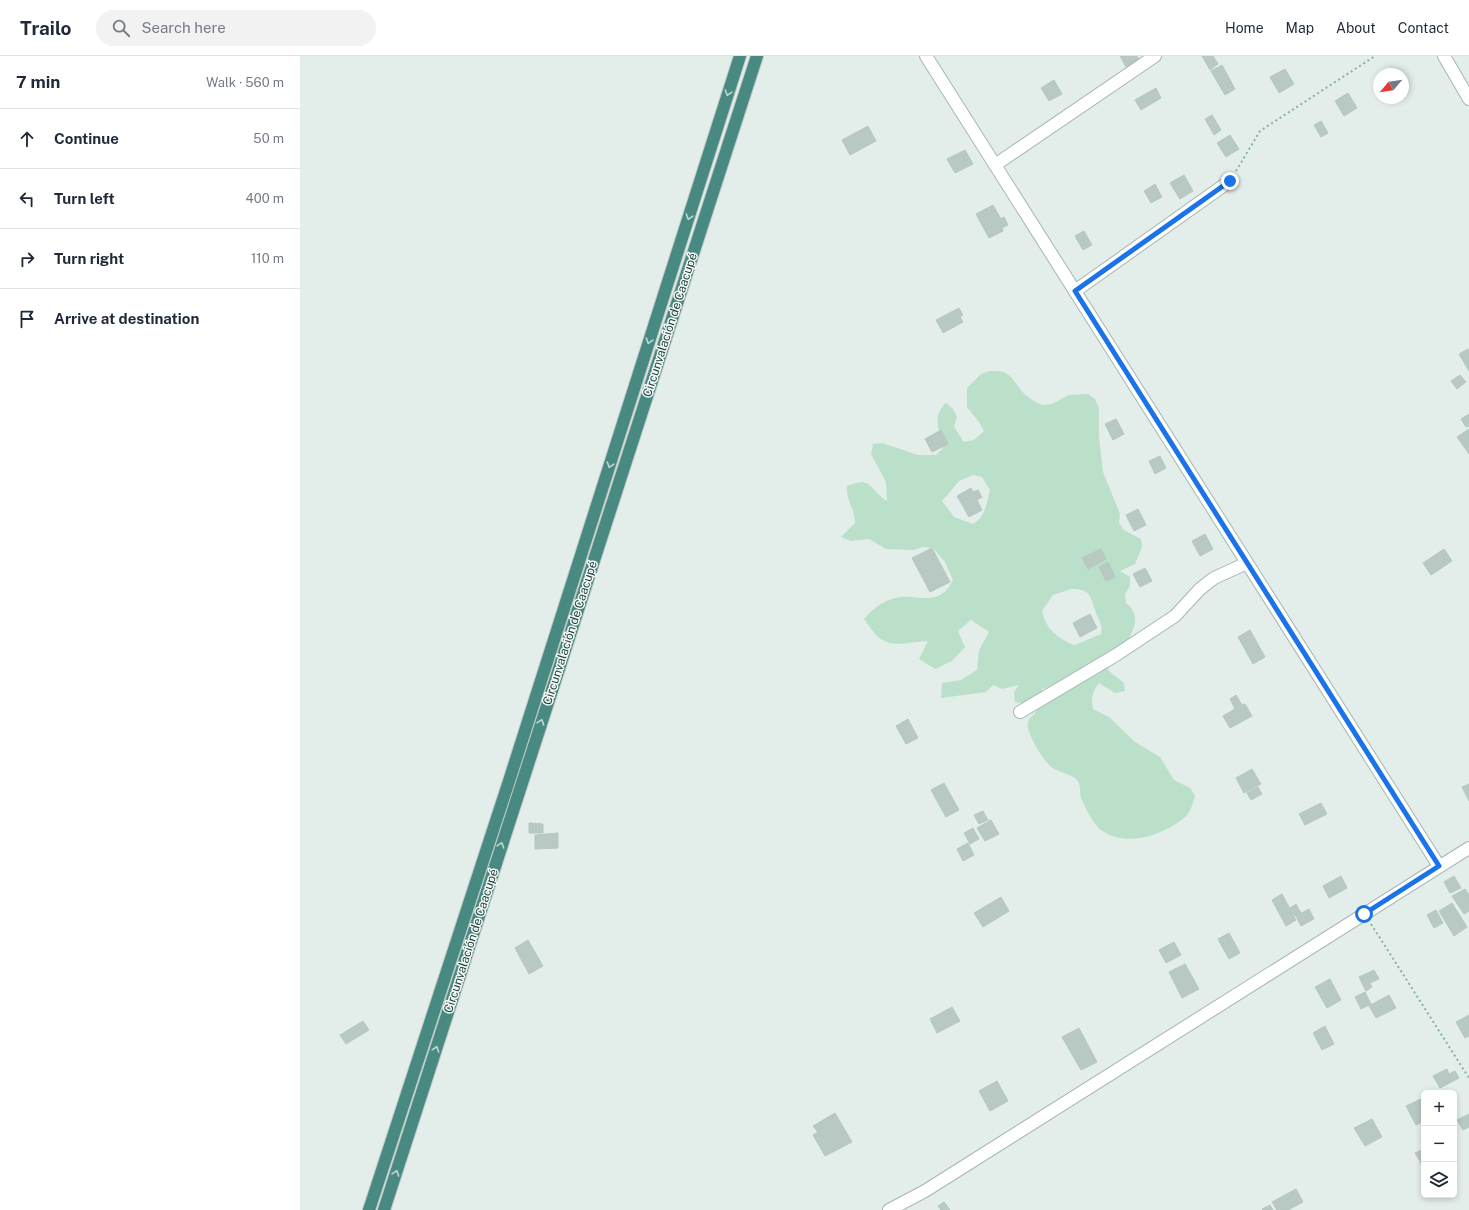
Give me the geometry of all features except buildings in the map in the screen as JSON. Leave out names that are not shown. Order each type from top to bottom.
[{"type":"highway","name":"Circunvalación de Caacupé","points":[[369,1210],[510,778],[740,56]]},
{"type":"highway","name":"Circunvalación de Caacupé","points":[[384,1210],[757,56]]},
{"type":"street","points":[[926,56],[1439,866]]},
{"type":"street","points":[[995,165],[1155,56]]},
{"type":"street","points":[[1444,56],[1469,99]]},
{"type":"street","points":[[1075,291],[1230,181]]},
{"type":"street","points":[[1020,712],[1116,655],[1175,616],[1200,589],[1214,578],[1247,563]]},
{"type":"street","points":[[889,1210],[925,1191],[1469,848]]},
{"type":"path","points":[[1230,181],[1260,131],[1375,56]]},
{"type":"path","points":[[1364,914],[1469,1078]]},
{"type":"green space","points":[[990,371],[1001,371],[1008,374],[1022,392],[1043,405],[1052,404],[1069,395],[1088,394],[1095,399],[1099,408],[1099,436],[1103,472],[1120,514],[1119,523],[1124,530],[1141,539],[1142,547],[1135,564],[1120,571],[1130,577],[1130,586],[1125,594],[1126,603],[1135,614],[1132,633],[1122,652],[1105,658],[1109,671],[1124,683],[1125,691],[1115,693],[1099,683],[1093,692],[1092,705],[1093,709],[1109,717],[1135,742],[1160,757],[1174,780],[1190,788],[1195,796],[1191,809],[1187,815],[1178,823],[1155,834],[1142,838],[1129,839],[1105,833],[1096,825],[1088,812],[1081,798],[1078,781],[1050,766],[1038,750],[1029,732],[1029,719],[1035,713],[1040,704],[1059,684],[1042,689],[1043,698],[1025,704],[1015,702],[1014,692],[1019,685],[1002,689],[993,685],[986,692],[941,698],[942,683],[961,680],[977,670],[979,650],[989,632],[971,620],[958,631],[965,647],[952,661],[935,669],[919,659],[928,641],[898,644],[884,641],[871,629],[864,619],[878,606],[891,599],[903,597],[927,598],[941,595],[953,580],[945,562],[933,548],[923,547],[914,550],[886,549],[869,539],[851,541],[841,537],[855,523],[854,513],[847,492],[847,486],[855,483],[866,483],[887,501],[886,482],[871,454],[873,444],[882,443],[918,455],[936,455],[943,448],[938,419],[941,408],[946,403],[953,409],[957,417],[954,427],[964,442],[974,440],[984,431],[967,407],[967,388],[981,374]],"holes":[[[973,475],[982,477],[990,490],[983,514],[973,524],[954,517],[942,501],[959,481]],[[1071,589],[1085,591],[1090,596],[1101,627],[1101,634],[1075,645],[1058,637],[1046,623],[1042,611],[1053,595]]]},
{"type":"route","points":[[1230,181],[1075,291],[1439,866],[1364,914]]}]
